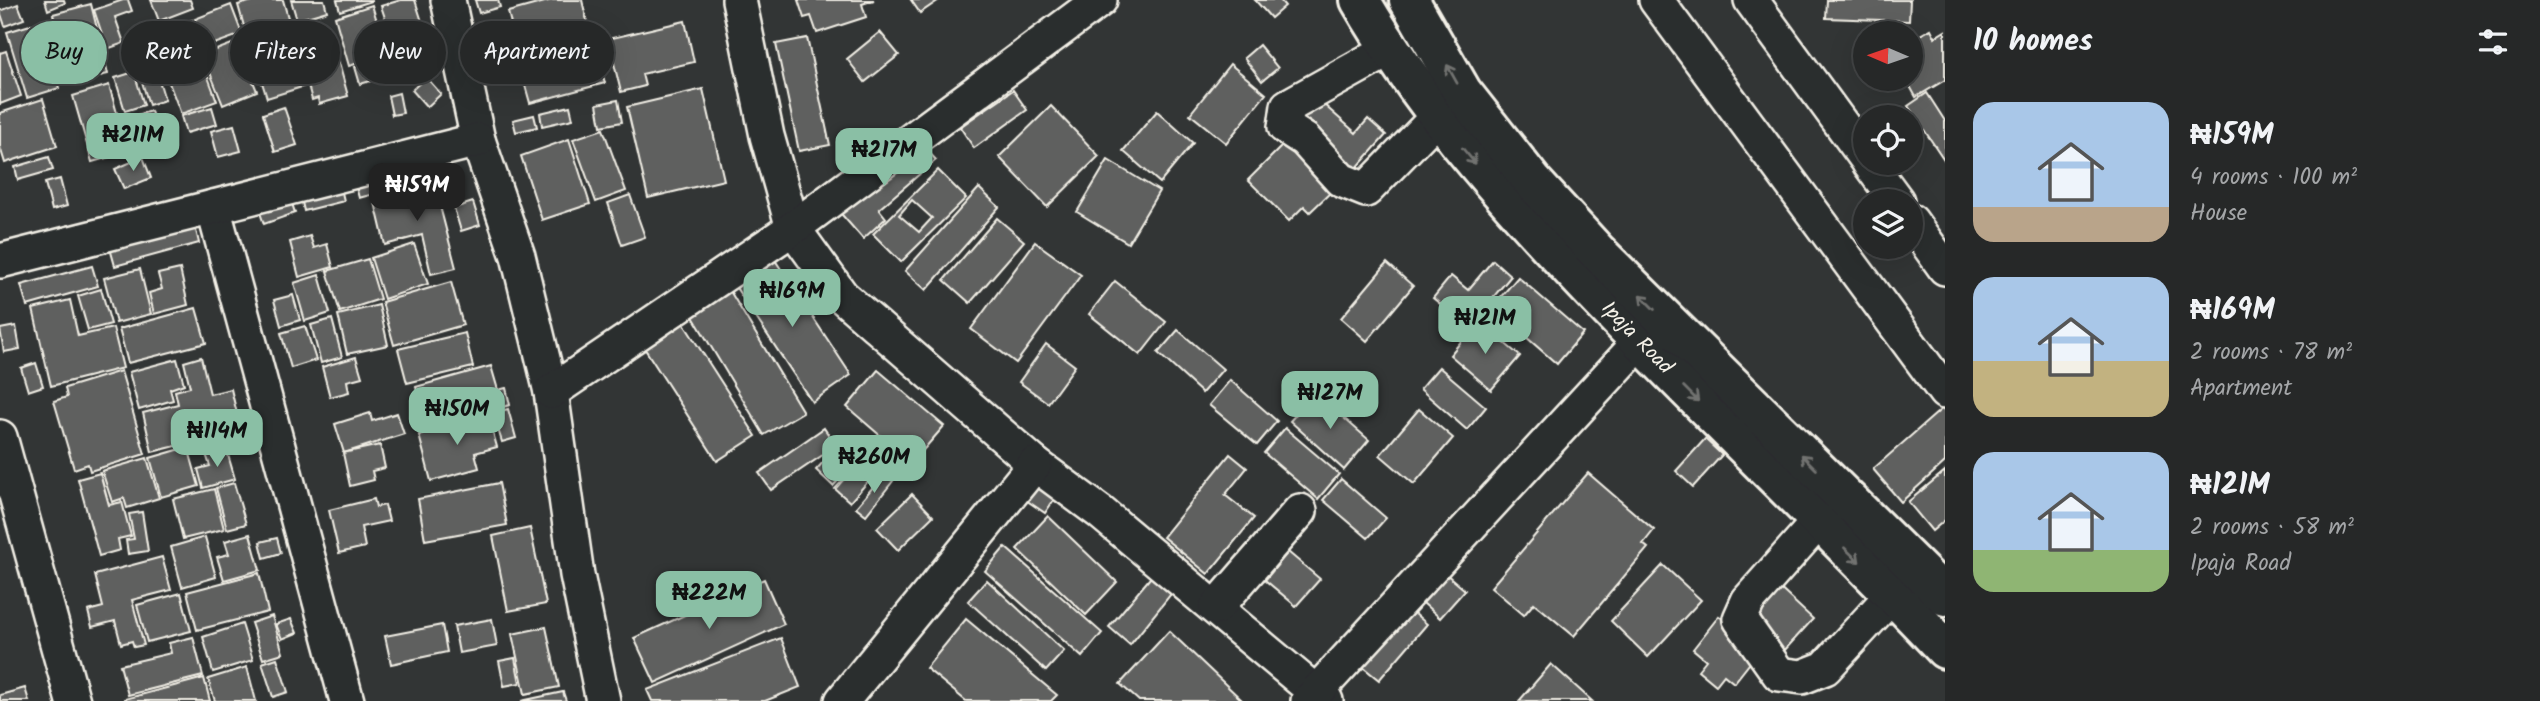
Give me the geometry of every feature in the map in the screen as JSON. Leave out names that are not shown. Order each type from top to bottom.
[{"type":"main road","name":"Ipaja Road","points":[[1360,0],[1438,116],[1508,202],[1639,343],[1831,509],[1945,596]]},
{"type":"main road","name":"Ipaja Road","points":[[1409,0],[1462,92],[1532,181],[1831,509],[1893,594],[1945,649]]},
{"type":"street","points":[[448,0],[478,140],[518,256],[551,392],[576,575],[603,701]]},
{"type":"street","points":[[739,0],[766,136],[793,229],[842,296],[1035,464],[1100,512],[1216,608],[1317,698],[1639,343]]},
{"type":"street","points":[[551,392],[793,229],[1100,0]]},
{"type":"street","points":[[1656,0],[1945,392]]},
{"type":"street","points":[[1751,0],[1853,140]]},
{"type":"street","points":[[1392,48],[1288,106],[1285,127],[1305,140],[1341,180],[1366,190],[1438,116]]},
{"type":"street","points":[[0,261],[478,140]]},
{"type":"street","points":[[213,207],[347,701]]},
{"type":"street","points":[[1923,238],[1945,268]]},
{"type":"street","points":[[0,437],[74,701]]},
{"type":"street","points":[[842,701],[1035,464]]},
{"type":"street","points":[[1831,509],[1748,601],[1740,620],[1779,674],[1801,677],[1825,668],[1893,594]]},
{"type":"street","points":[[1216,608],[1300,511]]},
{"type":"building","points":[[45,0],[64,0],[65,3],[48,10]]},
{"type":"building","points":[[128,0],[132,11],[115,17],[121,34],[121,44],[107,49],[107,21],[98,21],[94,10]]},
{"type":"building","points":[[151,0],[190,0],[193,8],[159,21]]},
{"type":"building","points":[[256,0],[283,0],[289,21],[242,21],[238,5]]},
{"type":"building","points":[[291,0],[324,0],[327,11],[297,20]]},
{"type":"building","points":[[337,0],[372,0],[372,1],[340,11]]},
{"type":"building","points":[[401,0],[415,0],[422,21],[386,21],[381,6]]},
{"type":"building","points":[[475,0],[498,0],[500,7],[479,13]]},
{"type":"building","points":[[552,0],[582,0],[587,21],[510,21],[508,12]]},
{"type":"building","points":[[798,0],[874,0],[862,4],[866,17],[817,33],[811,16],[804,18]]},
{"type":"building","points":[[911,0],[939,0],[920,13]]},
{"type":"building","points":[[1255,0],[1280,0],[1285,6],[1271,18]]},
{"type":"building","points":[[1827,0],[1910,0],[1909,21],[1826,18]]},
{"type":"building","points":[[18,4],[24,19],[5,26],[0,11]]},
{"type":"building","points":[[91,4],[95,21],[55,21],[53,14]]},
{"type":"building","points":[[231,5],[237,21],[230,21],[230,38],[216,43],[216,21],[195,19]]},
{"type":"building","points":[[372,5],[377,21],[354,21],[354,64],[349,66],[340,34],[340,21],[336,21],[335,17]]},
{"type":"building","points":[[685,21],[694,62],[642,74],[645,86],[621,92],[614,63],[614,38]]},
{"type":"building","points":[[21,28],[21,78],[7,32]]},
{"type":"building","points":[[1931,29],[1935,37],[1945,31],[1945,80],[1916,97],[1913,91],[1923,91],[1923,33]]},
{"type":"building","points":[[880,32],[899,55],[865,82],[847,59]]},
{"type":"building","points":[[807,38],[830,145],[799,151],[776,44]]},
{"type":"building","points":[[230,45],[230,84],[254,84],[257,91],[223,105],[215,84],[216,50]]},
{"type":"building","points":[[1259,45],[1278,68],[1262,81],[1244,58]]},
{"type":"building","points":[[6,51],[21,96],[0,104],[0,53]]},
{"type":"building","points":[[1230,64],[1266,94],[1226,143],[1190,114]]},
{"type":"building","points":[[340,67],[348,96],[319,104],[318,98],[312,100],[308,84],[340,84]]},
{"type":"building","points":[[121,76],[121,84],[138,84],[144,105],[125,111],[115,78]]},
{"type":"building","points":[[23,84],[58,84],[59,88],[27,98]]},
{"type":"building","points":[[143,84],[160,84],[165,100],[149,105]]},
{"type":"building","points":[[170,84],[211,84],[217,101],[181,114]]},
{"type":"building","points":[[262,84],[304,84],[305,86],[267,98]]},
{"type":"building","points":[[418,84],[432,84],[441,94],[427,107],[412,90]]},
{"type":"building","points":[[525,84],[601,84],[530,103]]},
{"type":"building","points":[[109,85],[128,152],[92,162],[73,96]]},
{"type":"building","points":[[703,89],[724,180],[648,198],[627,107]]},
{"type":"building","points":[[1013,90],[1027,110],[974,148],[960,127]]},
{"type":"building","points":[[399,93],[403,113],[392,115],[388,96]]},
{"type":"building","points":[[1927,93],[1945,121],[1945,161],[1923,128],[1923,105],[1909,105]]},
{"type":"building","points":[[1314,96],[1356,133],[1368,119],[1386,135],[1355,170],[1296,117]]},
{"type":"building","points":[[43,99],[57,146],[5,163],[0,147],[0,113]]},
{"type":"building","points":[[618,100],[622,122],[601,126],[597,104]]},
{"type":"building","points":[[570,106],[573,119],[542,126],[540,113]]},
{"type":"building","points":[[1051,106],[1099,156],[1047,207],[999,157]]},
{"type":"building","points":[[212,107],[217,124],[186,133],[181,116]]},
{"type":"building","points":[[284,107],[297,145],[275,152],[263,114]]},
{"type":"building","points":[[151,111],[154,121],[129,129],[126,118]]},
{"type":"building","points":[[1157,111],[1193,143],[1160,183],[1123,151]]},
{"type":"building","points":[[534,115],[537,127],[516,132],[513,120]]},
{"type":"building","points":[[162,122],[168,139],[134,150],[129,132]]},
{"type":"building","points":[[234,125],[241,151],[218,157],[211,131]]},
{"type":"building","points":[[603,129],[626,191],[596,202],[573,139]]},
{"type":"building","points":[[916,138],[936,160],[879,209],[886,218],[863,239],[836,208]]},
{"type":"building","points":[[569,139],[590,204],[542,220],[521,156]]},
{"type":"building","points":[[1285,143],[1332,191],[1310,212],[1304,206],[1289,221],[1248,180]]},
{"type":"building","points":[[49,157],[53,170],[18,180],[15,167]]},
{"type":"building","points":[[143,157],[151,178],[124,189],[115,169]]},
{"type":"building","points":[[1108,160],[1159,191],[1128,243],[1077,212]]},
{"type":"building","points":[[435,161],[439,176],[359,198],[355,183]]},
{"type":"building","points":[[938,170],[966,198],[901,262],[873,234]],"holes":[[[912,200],[932,218],[919,232],[899,215]]]},
{"type":"building","points":[[60,179],[67,206],[52,210],[45,183]]},
{"type":"building","points":[[434,183],[456,268],[431,274],[422,235],[385,245],[374,198]]},
{"type":"building","points":[[341,188],[344,201],[304,211],[301,198]]},
{"type":"building","points":[[979,188],[999,207],[926,290],[905,271]]},
{"type":"building","points":[[630,195],[645,237],[622,245],[608,203]]},
{"type":"building","points":[[290,197],[295,213],[264,224],[258,207]]},
{"type":"building","points":[[473,202],[480,225],[461,231],[454,208]]},
{"type":"building","points":[[193,218],[199,243],[115,266],[108,241]]},
{"type":"building","points":[[997,218],[1024,241],[970,303],[944,280]]},
{"type":"building","points":[[310,236],[314,248],[327,244],[333,267],[299,277],[290,242]]},
{"type":"building","points":[[1035,242],[1081,275],[1016,363],[971,329]]},
{"type":"building","points":[[414,244],[428,284],[384,299],[371,258]]},
{"type":"building","points":[[773,257],[851,375],[812,402],[733,283]]},
{"type":"building","points":[[368,259],[380,299],[340,312],[327,271]]},
{"type":"building","points":[[1493,260],[1511,276],[1468,327],[1433,298],[1451,276],[1468,290]]},
{"type":"building","points":[[1387,263],[1413,286],[1367,341],[1341,318]]},
{"type":"building","points":[[92,266],[98,286],[27,306],[21,285]]},
{"type":"building","points":[[140,269],[151,314],[116,323],[104,278]]},
{"type":"building","points":[[180,269],[188,305],[154,314],[149,293],[162,289],[158,274]]},
{"type":"building","points":[[319,275],[330,313],[305,321],[294,283]]},
{"type":"building","points":[[1518,277],[1583,333],[1557,364],[1492,307]]},
{"type":"building","points":[[1115,281],[1166,322],[1140,355],[1089,314]]},
{"type":"building","points":[[451,282],[463,325],[394,345],[382,302]]},
{"type":"building","points":[[101,289],[111,324],[88,330],[78,296]]},
{"type":"building","points":[[730,291],[803,412],[764,435],[692,315]]},
{"type":"building","points":[[293,295],[300,320],[281,326],[274,300]]},
{"type":"building","points":[[70,300],[78,336],[113,328],[123,368],[51,386],[33,309]]},
{"type":"building","points":[[379,305],[388,345],[347,354],[338,315]]},
{"type":"building","points":[[196,308],[206,343],[128,363],[119,329]]},
{"type":"building","points":[[332,319],[342,357],[321,363],[311,325]]},
{"type":"building","points":[[682,321],[756,436],[717,461],[643,346]]},
{"type":"building","points":[[1478,321],[1520,356],[1491,390],[1450,355]]},
{"type":"building","points":[[16,326],[20,349],[4,352],[0,329]]},
{"type":"building","points":[[305,326],[316,360],[291,368],[281,333]]},
{"type":"building","points":[[1178,330],[1223,369],[1202,393],[1158,353]]},
{"type":"building","points":[[465,333],[473,367],[407,383],[398,349]]},
{"type":"building","points":[[1046,344],[1075,366],[1048,403],[1019,382]]},
{"type":"building","points":[[201,357],[210,394],[231,389],[241,430],[152,452],[143,413],[178,404],[175,391],[190,387],[184,362]]},
{"type":"building","points":[[356,357],[362,377],[347,381],[349,392],[330,397],[322,367]]},
{"type":"building","points":[[177,359],[184,384],[170,389],[173,400],[139,410],[129,372]]},
{"type":"building","points":[[36,363],[43,386],[28,391],[21,368]]},
{"type":"building","points":[[491,366],[498,390],[506,388],[510,405],[420,429],[412,401],[419,399],[416,387]]},
{"type":"building","points":[[1439,367],[1486,407],[1467,430],[1420,389]]},
{"type":"building","points":[[878,370],[944,426],[912,463],[847,407]]},
{"type":"building","points":[[121,371],[145,454],[90,471],[88,464],[74,469],[54,401],[67,397],[65,388]]},
{"type":"building","points":[[1230,380],[1277,421],[1257,445],[1209,405]]},
{"type":"building","points":[[1315,393],[1369,440],[1344,470],[1290,421]]},
{"type":"building","points":[[1945,406],[1945,462],[1901,502],[1873,469]]},
{"type":"building","points":[[508,409],[516,438],[502,442],[493,413]]},
{"type":"building","points":[[1419,409],[1453,438],[1414,484],[1380,455]]},
{"type":"building","points":[[370,413],[372,421],[397,413],[404,434],[344,453],[335,424]]},
{"type":"building","points":[[488,415],[497,447],[475,453],[479,468],[431,481],[419,435]]},
{"type":"building","points":[[824,428],[836,446],[771,490],[759,473]]},
{"type":"building","points":[[1285,428],[1339,474],[1318,499],[1264,453]]},
{"type":"building","points":[[844,439],[862,455],[833,486],[816,470]]},
{"type":"building","points":[[1705,439],[1722,455],[1693,487],[1676,471]]},
{"type":"building","points":[[380,445],[385,468],[372,471],[374,480],[350,486],[343,453]]},
{"type":"building","points":[[188,447],[199,486],[161,497],[150,458]]},
{"type":"building","points":[[226,448],[235,479],[203,488],[198,469],[210,466],[206,454]]},
{"type":"building","points":[[1230,454],[1247,468],[1225,495],[1254,518],[1208,574],[1163,537]]},
{"type":"building","points":[[864,457],[878,470],[850,502],[835,489]]},
{"type":"building","points":[[147,458],[159,498],[127,508],[124,498],[112,502],[102,471]]},
{"type":"building","points":[[1945,471],[1945,520],[1932,531],[1908,502]]},
{"type":"building","points":[[1041,472],[1063,486],[1045,513],[1023,498]]},
{"type":"building","points":[[100,473],[109,505],[122,502],[131,536],[118,539],[120,550],[99,556],[78,479]]},
{"type":"building","points":[[1588,473],[1654,530],[1643,544],[1648,548],[1574,636],[1534,603],[1524,615],[1491,587]]},
{"type":"building","points":[[884,474],[893,481],[866,515],[856,507]]},
{"type":"building","points":[[1341,479],[1386,518],[1368,538],[1323,500]]},
{"type":"building","points":[[234,483],[246,524],[227,529],[216,488]]},
{"type":"building","points":[[499,483],[507,525],[425,540],[418,499]]},
{"type":"building","points":[[214,489],[224,529],[183,539],[173,499]]},
{"type":"building","points":[[912,494],[933,516],[898,550],[877,528]]},
{"type":"building","points":[[374,499],[376,507],[385,505],[389,521],[361,527],[365,547],[339,553],[329,510]]},
{"type":"building","points":[[142,512],[148,551],[128,554],[126,540],[134,539],[129,514]]},
{"type":"building","points":[[1048,516],[1117,582],[1086,615],[1017,549]]},
{"type":"building","points":[[530,528],[546,604],[508,611],[493,536]]},
{"type":"building","points":[[250,534],[260,570],[224,580],[217,557],[229,554],[225,541]]},
{"type":"building","points":[[205,537],[216,577],[182,587],[171,547]]},
{"type":"building","points":[[277,538],[281,553],[264,558],[260,542]]},
{"type":"building","points":[[1005,547],[1102,633],[1082,657],[985,571]]},
{"type":"building","points":[[1288,552],[1320,579],[1296,606],[1265,580]]},
{"type":"building","points":[[162,557],[171,590],[132,600],[144,645],[134,647],[132,641],[121,644],[115,621],[92,627],[88,611],[103,607],[95,575]]},
{"type":"building","points":[[1663,565],[1701,600],[1648,657],[1611,621]]},
{"type":"building","points":[[1439,568],[1465,590],[1440,618],[1415,596]]},
{"type":"building","points":[[1155,572],[1175,589],[1130,645],[1109,627]]},
{"type":"building","points":[[259,573],[268,612],[197,630],[187,592]]},
{"type":"building","points":[[764,579],[784,624],[655,683],[634,638]]},
{"type":"building","points":[[987,580],[1064,651],[1046,671],[968,601]]},
{"type":"building","points":[[1774,583],[1813,619],[1783,652],[1744,617]]},
{"type":"building","points":[[181,593],[191,631],[147,642],[137,605]]},
{"type":"building","points":[[1401,602],[1427,624],[1379,680],[1353,659]]},
{"type":"building","points":[[272,616],[283,653],[263,659],[251,623]]},
{"type":"building","points":[[1719,616],[1760,650],[1734,683],[1724,675],[1716,685],[1698,670],[1706,660],[1693,649]]},
{"type":"building","points":[[291,619],[297,633],[282,639],[276,624]]},
{"type":"building","points":[[492,619],[497,646],[459,653],[454,626]]},
{"type":"building","points":[[966,619],[1057,695],[1051,701],[966,701],[926,668]]},
{"type":"building","points":[[242,624],[253,660],[213,672],[203,637]]},
{"type":"building","points":[[442,625],[447,652],[391,664],[385,636]]},
{"type":"building","points":[[546,627],[559,687],[525,694],[512,634]]},
{"type":"building","points":[[1169,631],[1243,701],[1139,701],[1120,684]]},
{"type":"building","points":[[193,637],[203,676],[128,695],[120,665],[171,653],[169,643]]},
{"type":"building","points":[[781,638],[800,687],[765,701],[652,701],[647,690]]},
{"type":"building","points":[[277,658],[288,692],[273,697],[262,663]]},
{"type":"building","points":[[515,658],[520,683],[504,686],[499,661]]},
{"type":"building","points":[[1551,664],[1592,701],[1519,701]]},
{"type":"building","points":[[247,667],[256,701],[215,701],[208,679]]},
{"type":"building","points":[[204,678],[210,701],[125,701],[125,699]]},
{"type":"building","points":[[25,688],[29,701],[0,701],[0,695]]},
{"type":"building","points":[[563,692],[566,701],[521,701]]}]
